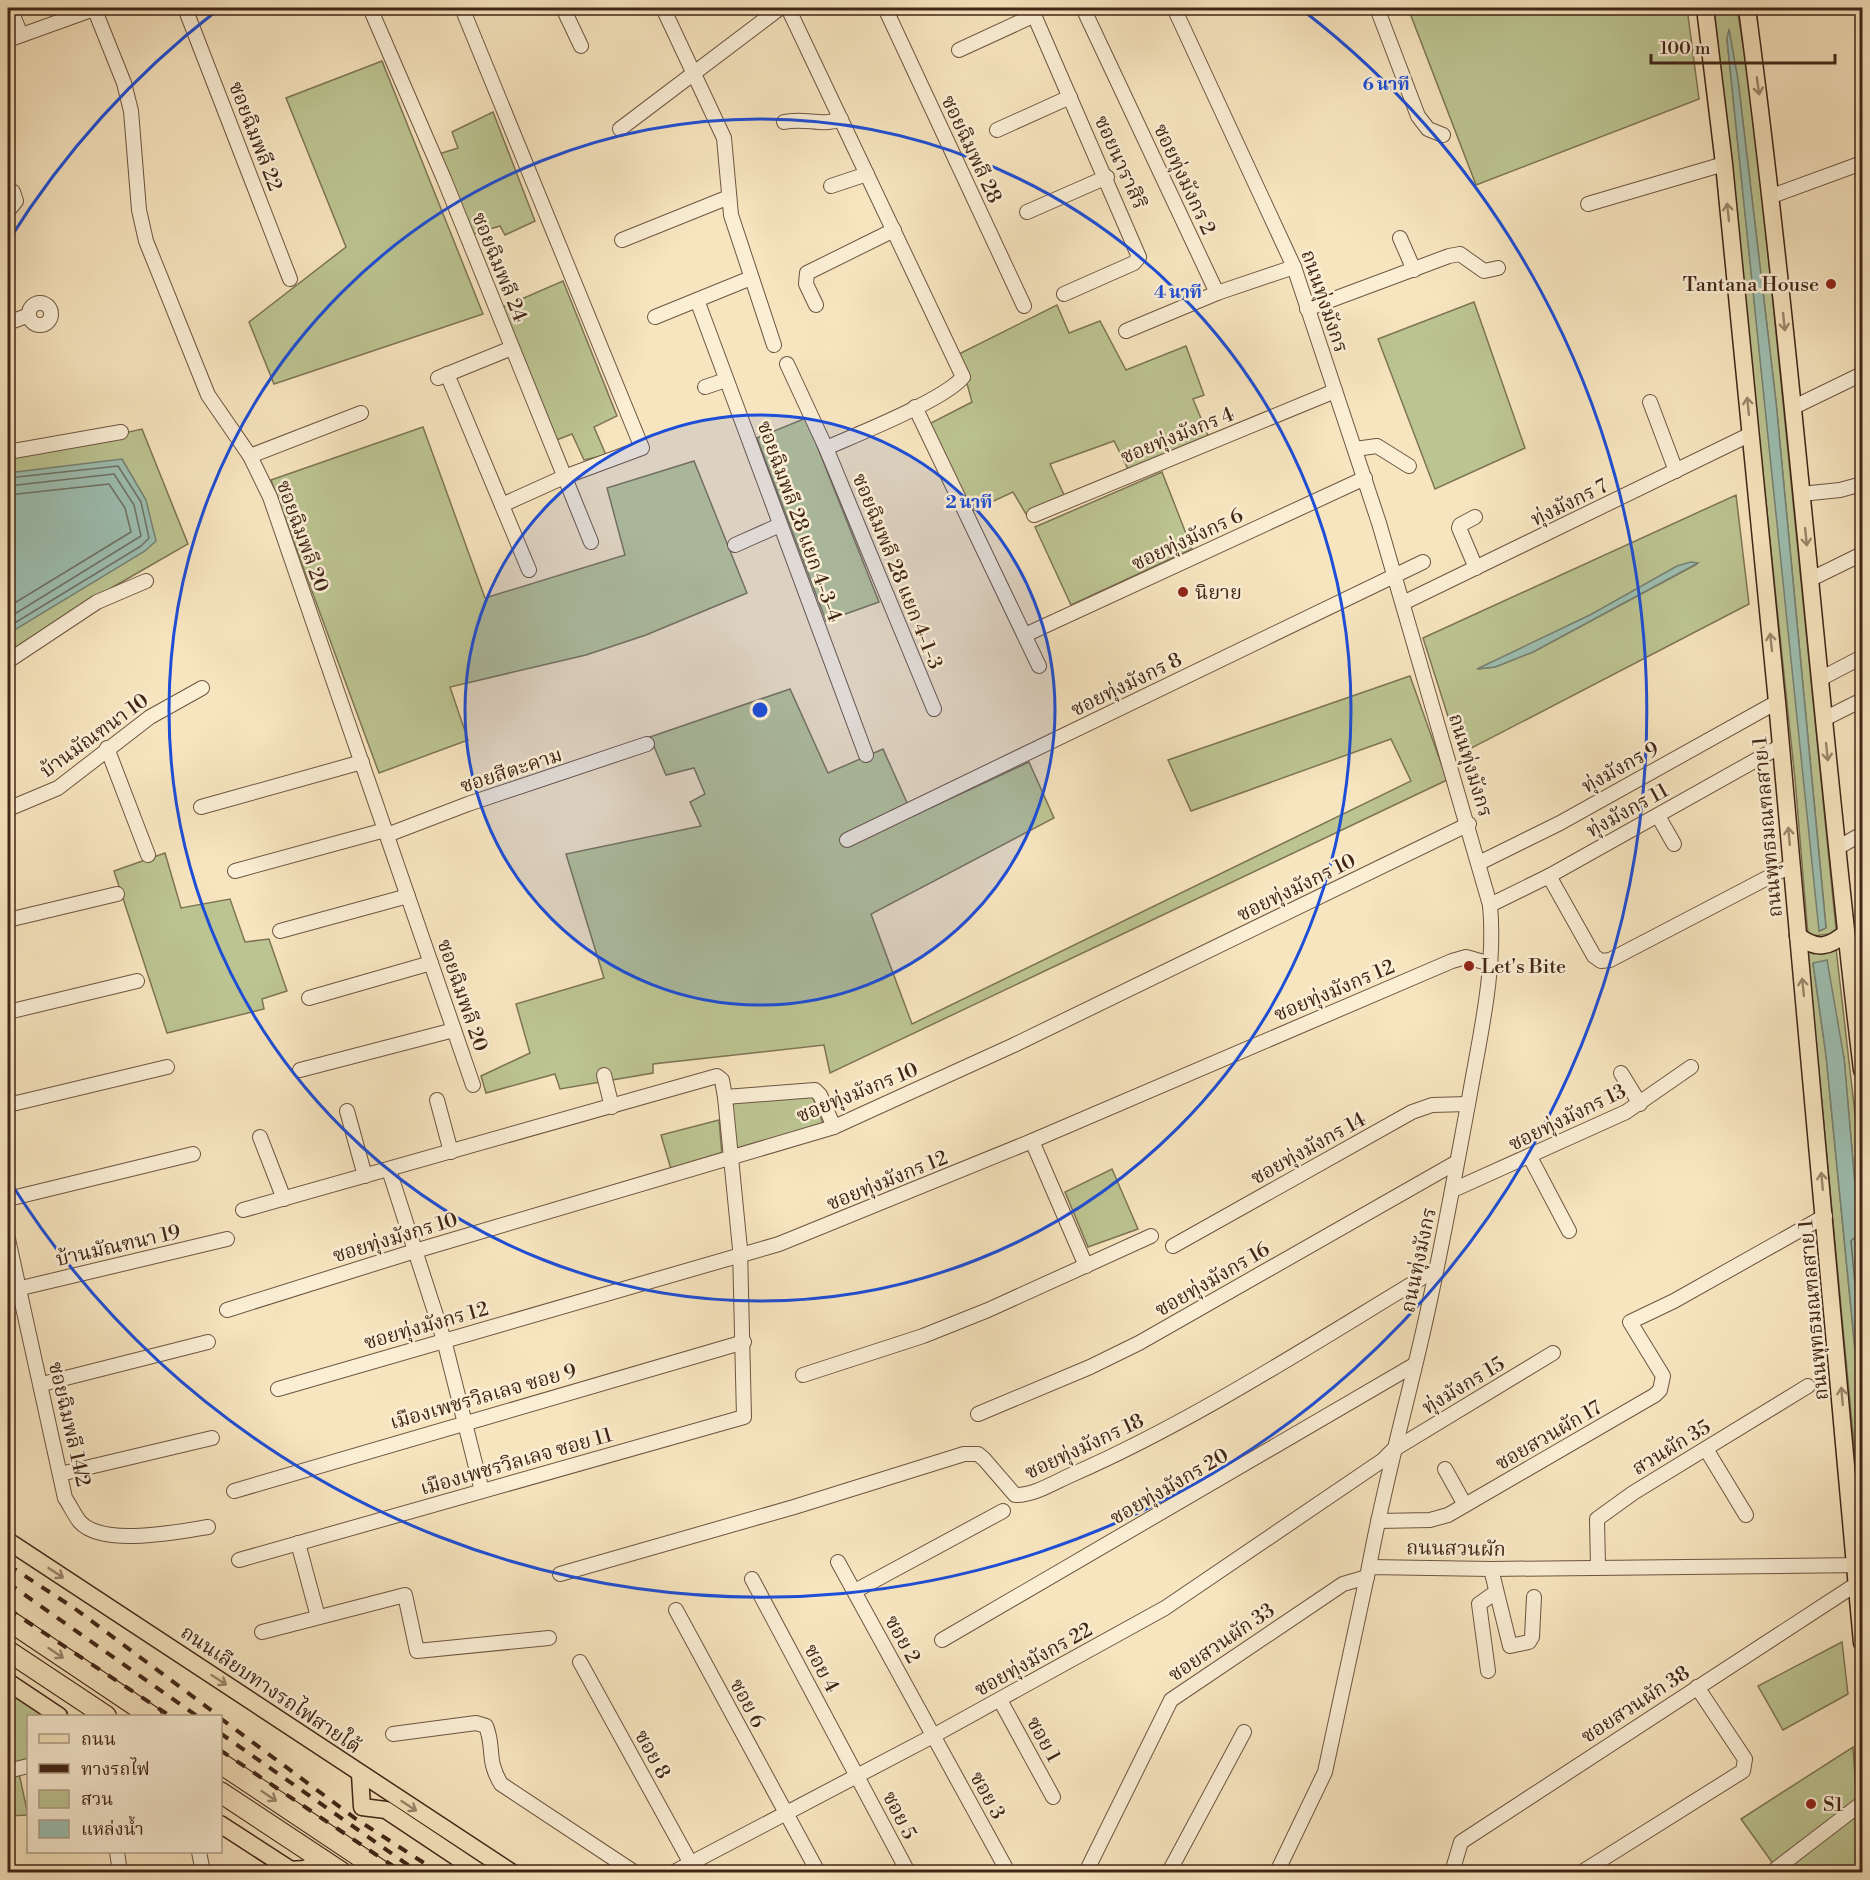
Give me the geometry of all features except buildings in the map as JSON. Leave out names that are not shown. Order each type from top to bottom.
[{"type":"highway","points":[[8,1620],[150,1715]]},
{"type":"highway","points":[[8,1651],[104,1715]]},
{"type":"highway","points":[[222,1764],[383,1872]]},
{"type":"highway","points":[[222,1793],[341,1872]]},
{"type":"main road","name":"ถนนพุทธมณฑลสาย 1","points":[[1705,8],[1724,164],[1777,702],[1860,1565],[1858,1583],[1863,1643]]},
{"type":"main road","points":[[1747,8],[1772,196],[1846,933],[1863,1070]]},
{"type":"main road","points":[[1798,936],[1812,946],[1819,947],[1829,945],[1846,933]]},
{"type":"main road","name":"ถนนเลียบทางรถไฟสายใต้","points":[[8,1540],[511,1872]]},
{"type":"main road","points":[[8,1682],[58,1715]]},
{"type":"main road","points":[[360,1774],[362,1807],[386,1810],[479,1872]]},
{"type":"main road","points":[[222,1825],[292,1871],[323,1861],[329,1872]]},
{"type":"street","points":[[10,8],[21,35]]},
{"type":"street","points":[[8,40],[94,8]]},
{"type":"street","name":"ซอยฉิมพลี 20","points":[[94,8],[124,83],[131,111],[138,199],[146,241],[208,395],[250,456],[270,497],[473,1085]]},
{"type":"street","name":"ซอยฉิมพลี 22","points":[[185,8],[290,279]]},
{"type":"street","name":"ซอยฉิมพลี 24","points":[[370,8],[591,542]]},
{"type":"street","points":[[462,8],[642,448],[564,477],[502,505]]},
{"type":"street","points":[[562,8],[581,46]]},
{"type":"street","points":[[663,8],[724,138],[731,215],[774,345]]},
{"type":"street","points":[[620,129],[780,8]]},
{"type":"street","points":[[788,8],[963,377],[958,384],[915,407],[826,448]]},
{"type":"street","name":"ซอยฉิมพลี 28","points":[[885,8],[1024,306]]},
{"type":"street","name":"ซอยทุ่งมังกร 2","points":[[1083,8],[1217,293]]},
{"type":"street","name":"ถนนทุ่งมังกร","points":[[1174,8],[1294,267],[1395,575],[1469,824],[1490,905],[1493,934],[1491,964],[1453,1190],[1393,1450],[1368,1572]]},
{"type":"street","points":[[1377,8],[1418,116],[1428,129],[1443,135]]},
{"type":"street","points":[[959,50],[1033,11]]},
{"type":"street","name":"ซอยนาราสิริ","points":[[1033,11],[1107,177],[1139,256],[1134,263],[1065,294]]},
{"type":"street","points":[[997,130],[1070,97]]},
{"type":"street","points":[[784,122],[796,119],[830,123],[841,118]]},
{"type":"street","points":[[1772,196],[1863,163]]},
{"type":"street","points":[[1588,204],[1724,164]]},
{"type":"street","points":[[831,186],[867,174]]},
{"type":"street","points":[[1027,212],[1107,177]]},
{"type":"street","points":[[8,188],[13,192],[16,201],[8,212]]},
{"type":"street","points":[[622,240],[729,197]]},
{"type":"street","points":[[816,305],[806,284],[807,273],[894,230]]},
{"type":"street","points":[[1400,238],[1414,270]]},
{"type":"street","points":[[1307,309],[1460,254],[1479,270],[1498,268]]},
{"type":"street","points":[[1126,331],[1217,293],[1294,267]]},
{"type":"street","points":[[655,317],[751,278]]},
{"type":"street","name":"ซอยฉิมพลี 28 แยก 4-3-4","points":[[697,300],[866,755]]},
{"type":"street","points":[[8,323],[28,315]]},
{"type":"street","points":[[512,348],[442,376],[502,505],[529,570]]},
{"type":"street","name":"ซอยฉิมพลี 28 แยก 4-1-3","points":[[787,364],[826,448],[934,709]]},
{"type":"street","points":[[1794,407],[1863,374]]},
{"type":"street","points":[[705,387],[726,380]]},
{"type":"street","name":"ซอยทุ่งมังกร 4","points":[[1034,515],[1335,391]]},
{"type":"street","points":[[1650,402],[1676,471]]},
{"type":"street","points":[[915,407],[1039,666]]},
{"type":"street","points":[[250,456],[361,413]]},
{"type":"street","points":[[8,452],[121,432]]},
{"type":"street","name":"ทุ่งมังกร 7","points":[[1403,603],[1751,434]]},
{"type":"street","points":[[1355,449],[1377,446],[1409,466]]},
{"type":"street","name":"ซอยทุ่งมังกร 6","points":[[1025,635],[1365,478]]},
{"type":"street","points":[[1801,494],[1840,490],[1863,484]]},
{"type":"street","points":[[1475,517],[1459,528],[1476,568]]},
{"type":"street","points":[[735,545],[780,525]]},
{"type":"street","points":[[1811,579],[1863,554]]},
{"type":"street","name":"ซอยทุ่งมังกร 8","points":[[847,840],[1423,562]]},
{"type":"street","points":[[8,661],[97,602],[146,581]]},
{"type":"street","points":[[1820,679],[1863,657]]},
{"type":"street","name":"บ้านมัณฑนา 10","points":[[8,809],[58,788],[150,717],[202,688]]},
{"type":"street","points":[[1824,719],[1863,700]]},
{"type":"street","name":"ทุ่งมังกร 9","points":[[1479,863],[1560,823],[1777,702]]},
{"type":"street","name":"ซอยสีตะคาม","points":[[235,871],[386,832],[647,744]]},
{"type":"street","name":"ทุ่งมังกร 11","points":[[1490,905],[1549,876],[1781,746]]},
{"type":"street","points":[[107,748],[148,855]]},
{"type":"street","points":[[201,807],[362,762]]},
{"type":"street","points":[[1658,816],[1674,844]]},
{"type":"street","name":"ซอยทุ่งมังกร 10","points":[[227,1310],[415,1251],[834,1127],[1014,1045],[1469,824]]},
{"type":"street","points":[[1838,848],[1863,834]]},
{"type":"street","points":[[1549,876],[1594,956],[1601,961],[1610,960],[1792,866]]},
{"type":"street","points":[[8,920],[117,894]]},
{"type":"street","points":[[280,931],[408,896]]},
{"type":"street","name":"ซอยทุ่งมังกร 12","points":[[278,1389],[741,1257],[822,1228],[1032,1141],[1452,961],[1466,957],[1491,964]]},
{"type":"street","points":[[309,998],[431,963]]},
{"type":"street","points":[[8,1012],[137,981]]},
{"type":"street","points":[[300,1070],[454,1030]]},
{"type":"street","points":[[8,1105],[167,1067]]},
{"type":"street","name":"ซอยทุ่งมังกร 13","points":[[1453,1190],[1530,1157],[1640,1104],[1691,1067]]},
{"type":"street","points":[[1621,1073],[1640,1104]]},
{"type":"street","points":[[604,1075],[612,1107]]},
{"type":"street","points":[[243,1210],[717,1076],[722,1080],[725,1097],[729,1157],[741,1257],[744,1342]]},
{"type":"street","points":[[725,1097],[815,1090],[820,1095],[834,1127]]},
{"type":"street","points":[[437,1100],[451,1152]]},
{"type":"street","name":"ซอยทุ่งมังกร 14","points":[[1173,1246],[1412,1112],[1432,1105],[1468,1104]]},
{"type":"street","points":[[347,1111],[365,1176]]},
{"type":"street","points":[[260,1137],[284,1198]]},
{"type":"street","points":[[1032,1141],[1086,1266]]},
{"type":"street","points":[[8,1199],[193,1154]]},
{"type":"street","points":[[1530,1157],[1569,1231]]},
{"type":"street","name":"ซอยทุ่งมังกร 16","points":[[978,1414],[1139,1343],[1457,1162]]},
{"type":"street","points":[[389,1170],[444,1340],[482,1491]]},
{"type":"street","name":"ซอยสวนผัก 17","points":[[1378,1521],[1437,1519],[1465,1505],[1660,1390],[1663,1376],[1630,1322],[1674,1301],[1825,1216]]},
{"type":"street","points":[[803,1375],[923,1336],[1151,1236]]},
{"type":"street","name":"ซอยฉิมพลี 14/2","points":[[8,1239],[17,1289],[42,1384],[65,1498],[81,1523],[111,1536],[160,1535],[208,1527]]},
{"type":"street","name":"บ้านมัณฑนา 19","points":[[17,1289],[227,1239]]},
{"type":"street","name":"ซอยทุ่งมังกร 18","points":[[560,1574],[794,1507],[964,1454],[978,1454],[1015,1495],[1030,1492],[1102,1462],[1167,1429],[1435,1270]]},
{"type":"street","points":[[42,1384],[207,1342]]},
{"type":"street","name":"เมืองเพชรวิลเลจ ซอย 11","points":[[239,1560],[744,1417],[744,1342]]},
{"type":"street","name":"เมืองเพชรวิลเลจ ซอย 9","points":[[234,1491],[464,1421],[744,1342]]},
{"type":"street","name":"ทุ่งมังกร 15","points":[[1393,1450],[1553,1353]]},
{"type":"street","name":"ซอยทุ่งมังกร 20","points":[[942,1640],[1414,1365]]},
{"type":"street","name":"สวนผัก 35","points":[[1598,1568],[1597,1519],[1808,1386]]},
{"type":"street","points":[[60,1474],[212,1438]]},
{"type":"street","points":[[1706,1449],[1746,1515]]},
{"type":"street","name":"ซอยทุ่งมังกร 22","points":[[674,1872],[694,1868],[786,1814],[1000,1700],[1165,1608],[1275,1536],[1383,1460],[1393,1450]]},
{"type":"street","points":[[1445,1469],[1465,1505]]},
{"type":"street","points":[[855,1591],[1003,1511]]},
{"type":"street","points":[[298,1543],[318,1617]]},
{"type":"street","name":"ซอย 2","points":[[838,1562],[933,1736]]},
{"type":"street","name":"ถนนสวนผัก","points":[[1368,1572],[1860,1565]]},
{"type":"street","points":[[1491,1569],[1508,1643],[1513,1647],[1529,1642],[1532,1637],[1534,1597]]},
{"type":"street","points":[[1277,1872],[1325,1772],[1368,1572]]},
{"type":"street","name":"ซอยสวนผัก 33","points":[[1086,1872],[1171,1700],[1343,1584],[1368,1572]]},
{"type":"street","name":"ซอย 4","points":[[752,1580],[857,1775]]},
{"type":"street","name":"ซอยสวนผัก 38","points":[[1452,1872],[1461,1842],[1858,1583]]},
{"type":"street","points":[[1488,1671],[1479,1604],[1496,1592]]},
{"type":"street","points":[[262,1632],[405,1595],[417,1651],[549,1638]]},
{"type":"street","name":"ซอย 6","points":[[676,1610],[818,1872]]},
{"type":"street","name":"ซอย 8","points":[[580,1662],[694,1868]]},
{"type":"street","points":[[1582,1872],[1743,1771],[1745,1759],[1697,1687]]},
{"type":"street","name":"ซอย 1","points":[[1000,1700],[1053,1797]]},
{"type":"street","points":[[393,1734],[476,1723],[486,1726],[489,1734],[491,1768],[501,1784],[634,1872]]},
{"type":"street","points":[[1169,1872],[1244,1732]]},
{"type":"street","name":"ซอย 3","points":[[933,1736],[1008,1872]]},
{"type":"street","points":[[8,1771],[27,1766]]},
{"type":"street","name":"ซอย 5","points":[[857,1775],[908,1872]]},
{"type":"street","points":[[1772,1872],[1863,1803]]},
{"type":"street","points":[[117,1853],[120,1872]]},
{"type":"street","points":[[199,1853],[203,1872]]},
{"type":"green space","points":[[1408,8],[1687,8],[1699,99],[1476,185]]},
{"type":"green space","points":[[1714,8],[1737,8],[1754,114],[1836,929],[1829,934],[1813,936],[1808,932],[1795,779]],"holes":[[[1729,31],[1738,80],[1776,402],[1826,927],[1820,931],[1727,39]]]},
{"type":"green space","points":[[382,61],[483,314],[274,384],[249,322],[346,247],[286,98]]},
{"type":"green space","points":[[493,112],[535,221],[505,235],[500,226],[473,234],[439,154],[458,148],[452,132]]},
{"type":"green space","points":[[563,281],[617,416],[594,427],[606,455],[584,460],[572,434],[554,441],[503,307]]},
{"type":"green space","points":[[1474,302],[1525,448],[1435,489],[1378,339]]},
{"type":"green space","points":[[1057,305],[1069,333],[1100,321],[1126,370],[1186,346],[1204,395],[1193,399],[1210,440],[1129,471],[1114,441],[1050,464],[1065,497],[1026,514],[1013,492],[970,512],[929,424],[972,402],[959,354]]},
{"type":"green space","points":[[806,418],[879,602],[826,621],[757,438]]},
{"type":"green space","points":[[423,427],[485,598],[625,555],[607,488],[694,461],[747,593],[646,635],[586,655],[450,687],[468,740],[379,773],[271,480]]},
{"type":"green space","points":[[142,429],[188,544],[113,587],[8,654],[8,459]]},
{"type":"green space","points":[[1162,472],[1192,549],[1071,605],[1035,527]]},
{"type":"green space","points":[[1736,495],[1749,604],[1460,754],[1423,638]],"holes":[[[1697,564],[1533,652],[1495,667],[1478,669]]]},
{"type":"green space","points":[[1410,676],[1447,780],[830,1073],[824,1045],[653,1064],[653,1073],[560,1089],[555,1074],[486,1093],[481,1076],[530,1053],[516,1004],[604,978],[566,854],[701,826],[690,802],[705,794],[694,768],[666,775],[650,737],[790,689],[828,773],[883,749],[913,816],[1029,762],[1054,818],[871,914],[912,1024],[1411,781],[1391,739],[1191,811],[1168,760]]},
{"type":"green space","points":[[165,853],[181,908],[230,899],[245,942],[269,939],[287,991],[262,999],[264,1009],[167,1033],[114,871]]},
{"type":"green space","points":[[1836,948],[1862,1175],[1862,1266],[1844,1058],[1813,963],[1826,1055],[1862,1420],[1862,1530],[1816,1041],[1805,950],[1814,954]]},
{"type":"green space","points":[[808,1093],[813,1098],[823,1123],[743,1149],[733,1149],[730,1102]]},
{"type":"green space","points":[[719,1120],[722,1155],[671,1169],[661,1135]]},
{"type":"green space","points":[[1112,1169],[1138,1229],[1088,1247],[1065,1192]]},
{"type":"green space","points":[[1842,1642],[1848,1694],[1783,1730],[1758,1686]]},
{"type":"green space","points":[[8,1692],[42,1715],[27,1715],[27,1760],[17,1764],[27,1815],[8,1816]]},
{"type":"green space","name":"S1","points":[[1853,1747],[1862,1872],[1779,1872],[1741,1819]]},
{"type":"water","points":[[1729,29],[1738,80],[1776,402],[1826,928],[1819,931],[1727,39]]},
{"type":"water","points":[[122,459],[146,500],[156,541],[145,551],[8,634],[8,473]]},
{"type":"water","points":[[1691,562],[1698,563],[1533,652],[1495,667],[1477,669],[1590,615],[1677,566]]},
{"type":"water","points":[[1827,960],[1844,1058],[1862,1266],[1862,1420],[1826,1055],[1813,963]]},
{"type":"railway","points":[[8,1565],[74,1608],[218,1715]]},
{"type":"railway","points":[[8,1583],[196,1715]]},
{"type":"railway","points":[[8,1609],[168,1715]]},
{"type":"railway","points":[[222,1719],[356,1819],[438,1872]]},
{"type":"railway","points":[[222,1734],[418,1872]]},
{"type":"railway","points":[[222,1751],[402,1872]]},
{"type":"place","name":"Tantana House","points":[[1831,284]]},
{"type":"place","name":"นิยาย","points":[[1183,592]]},
{"type":"place","name":"Let's Bite","points":[[1469,966]]},
{"type":"place","name":"S1","points":[[1811,1804]]}]
